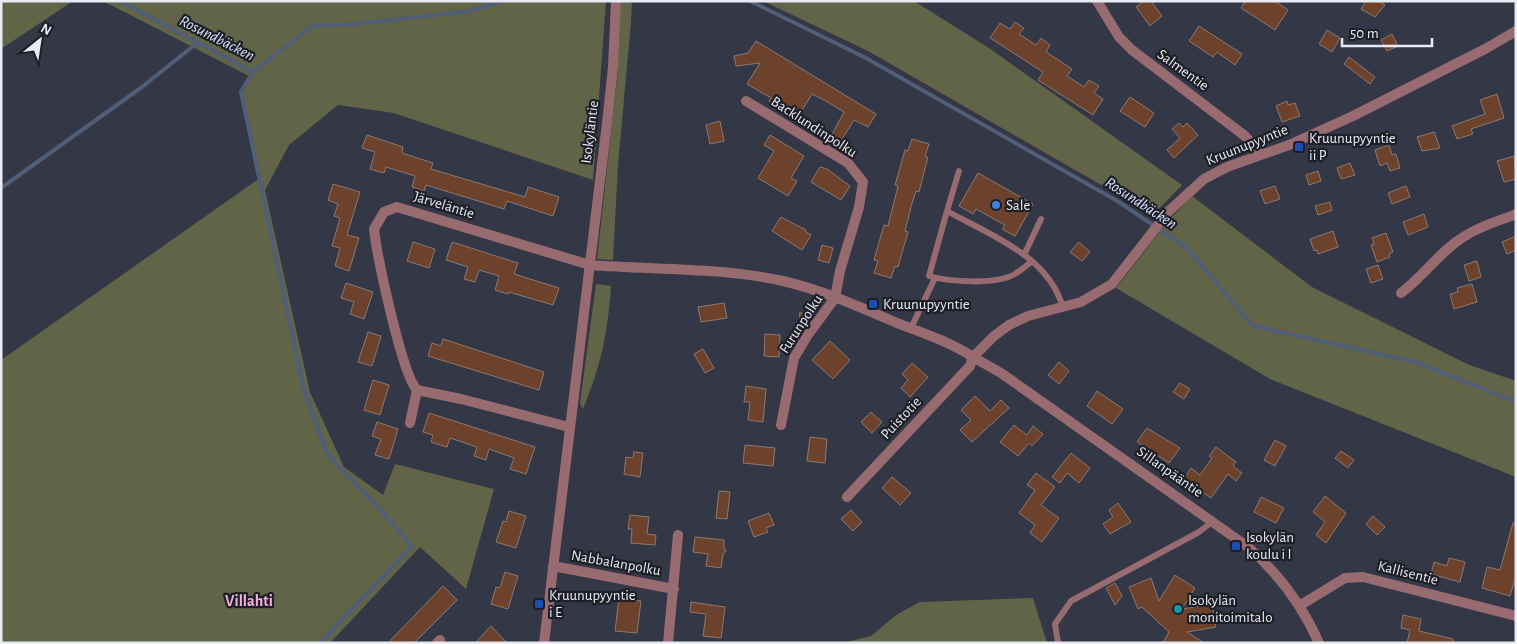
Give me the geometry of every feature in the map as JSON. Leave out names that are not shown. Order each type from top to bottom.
[{"type":"street","name":"Isokyläntie","points":[[590,265],[613,67],[616,1]]},
{"type":"street","name":"Salmentie","points":[[1097,1],[1119,37],[1132,50],[1245,136],[1260,154]]},
{"type":"street","name":"Kruunupyyntie","points":[[973,357],[994,336],[1009,325],[1028,316],[1081,302],[1112,284],[1163,218],[1204,180],[1227,167],[1289,145],[1352,116],[1485,49],[1516,30]]},
{"type":"street","name":"Backlundinpolku","points":[[746,100],[848,163],[863,182],[859,207],[840,270],[835,298]]},
{"type":"street","name":"Järveläntie","points":[[417,390],[412,385],[403,360],[376,240],[374,229],[384,212],[397,207],[405,209],[590,265]]},
{"type":"street","points":[[1401,293],[1419,279],[1465,236],[1516,214]]},
{"type":"street","points":[[544,643],[590,265],[756,276],[816,290],[946,342],[973,357]]},
{"type":"street","name":"Furunpolku","points":[[781,425],[794,358],[807,336],[835,298]]},
{"type":"street","name":"Puistotie","points":[[847,497],[970,366],[973,357]]},
{"type":"street","name":"Sillanpääntie","points":[[973,357],[1001,373],[1213,521],[1267,564],[1280,577],[1299,606],[1319,643]]},
{"type":"street","points":[[410,423],[417,390],[461,399],[569,427]]},
{"type":"street","name":"Nabbalanpolku","points":[[668,643],[678,535]]},
{"type":"street","name":"Nabbalanpolku","points":[[553,566],[674,589]]},
{"type":"street","name":"Kallisentie","points":[[1299,606],[1345,578],[1363,577],[1516,616]]},
{"type":"lane","points":[[958,171],[928,276],[967,281],[1000,279],[1014,275],[1031,262]]},
{"type":"lane","points":[[947,211],[1019,250],[1052,284],[1063,308]]},
{"type":"lane","points":[[1024,255],[1041,219]]},
{"type":"lane","points":[[911,328],[935,278]]},
{"type":"lane","points":[[1058,643],[1055,624],[1071,602],[1199,532],[1213,521]]},
{"type":"green space","points":[[1,1],[73,1],[1,49]]},
{"type":"green space","points":[[103,1],[606,1],[593,180],[394,113],[338,105],[289,145],[265,190],[310,392],[344,467],[383,495],[395,464],[494,489],[466,589],[420,547],[330,643],[1,643],[1,360],[260,178],[241,92],[249,76]]},
{"type":"green space","points":[[619,1],[632,1],[618,165],[613,260],[597,259],[618,70]]},
{"type":"green space","points":[[763,1],[914,1],[989,48],[1182,185],[1151,217],[1124,198],[868,51]]},
{"type":"green space","points":[[1192,196],[1312,287],[1467,364],[1516,381],[1516,477],[1270,379],[1116,288],[1168,221]]},
{"type":"green space","points":[[596,284],[611,286],[610,303],[606,334],[599,363],[583,409],[580,403]]},
{"type":"green space","points":[[1033,598],[1047,643],[842,643],[871,636],[896,615],[920,602]]},
{"type":"building","points":[[1144,1],[1151,1],[1162,16],[1150,26],[1136,7]]},
{"type":"building","points":[[1245,1],[1275,1],[1288,10],[1275,30],[1241,8]]},
{"type":"building","points":[[1366,1],[1378,1],[1385,5],[1375,17],[1361,9]]},
{"type":"building","points":[[1015,22],[1024,28],[1019,34],[1036,45],[1041,38],[1050,45],[1046,52],[1072,69],[1067,76],[1084,87],[1089,80],[1099,86],[1094,93],[1103,99],[1093,115],[1038,80],[1043,72],[990,38],[1000,23],[1010,29]]},
{"type":"building","points":[[1199,26],[1242,54],[1235,65],[1217,52],[1213,57],[1189,41]]},
{"type":"building","points":[[1327,30],[1340,38],[1332,52],[1319,44]]},
{"type":"building","points":[[1392,34],[1398,46],[1387,51],[1381,40]]},
{"type":"building","points":[[756,41],[876,114],[868,127],[854,120],[839,144],[830,138],[844,112],[812,94],[797,118],[769,101],[771,98],[747,84],[760,63],[736,66],[734,56],[748,53]]},
{"type":"building","points":[[1349,57],[1375,77],[1370,84],[1344,64]]},
{"type":"building","points":[[1497,94],[1504,118],[1471,129],[1473,134],[1457,139],[1452,126],[1485,114],[1480,100]]},
{"type":"building","points":[[1130,97],[1154,113],[1145,127],[1120,111]]},
{"type":"building","points":[[1287,101],[1288,105],[1295,103],[1300,116],[1282,122],[1276,106]]},
{"type":"building","points":[[720,121],[724,141],[710,144],[706,125]]},
{"type":"building","points":[[1179,123],[1183,127],[1187,123],[1198,135],[1174,158],[1167,150],[1180,138],[1172,129]]},
{"type":"building","points":[[1434,132],[1440,148],[1422,151],[1417,137]]},
{"type":"building","points":[[367,135],[403,147],[402,153],[433,163],[431,169],[525,197],[528,187],[559,197],[553,216],[507,201],[504,209],[426,185],[424,191],[412,187],[415,176],[386,167],[384,173],[370,169],[375,152],[362,148]]},
{"type":"building","points":[[770,135],[804,156],[791,178],[797,181],[788,196],[758,178],[774,151],[764,145]]},
{"type":"building","points":[[912,139],[929,144],[925,156],[928,157],[919,192],[916,191],[912,203],[905,231],[908,232],[898,267],[895,266],[891,278],[874,273],[878,261],[874,260],[884,225],[888,226],[898,186],[895,185],[905,150],[908,151]]},
{"type":"building","points":[[1389,145],[1392,155],[1396,154],[1400,168],[1390,171],[1387,163],[1380,166],[1375,150]]},
{"type":"building","points":[[1514,156],[1516,179],[1504,182],[1497,161]]},
{"type":"building","points":[[1350,163],[1355,175],[1341,179],[1337,168]]},
{"type":"building","points":[[820,167],[827,169],[850,186],[841,200],[811,182]]},
{"type":"building","points":[[1318,171],[1321,181],[1309,185],[1306,175]]},
{"type":"building","name":"Sale","points":[[978,173],[1033,204],[1015,236],[1002,229],[1005,225],[976,209],[973,214],[959,206]]},
{"type":"building","points":[[333,184],[360,192],[347,235],[359,238],[349,271],[335,266],[340,248],[332,246],[340,218],[334,216],[338,204],[328,200]]},
{"type":"building","points":[[1275,186],[1280,199],[1265,204],[1260,191]]},
{"type":"building","points":[[1406,186],[1410,197],[1392,204],[1388,193]]},
{"type":"building","points":[[1330,202],[1332,210],[1318,215],[1315,206]]},
{"type":"building","points":[[1424,214],[1428,227],[1408,235],[1403,222]]},
{"type":"building","points":[[781,217],[806,230],[811,235],[802,250],[772,231]]},
{"type":"building","points":[[1333,231],[1338,247],[1318,254],[1317,250],[1314,251],[1310,239]]},
{"type":"building","points":[[1386,233],[1393,252],[1389,254],[1390,257],[1377,262],[1371,245],[1374,244],[1372,238]]},
{"type":"building","points":[[1516,236],[1516,250],[1507,254],[1502,242]]},
{"type":"building","points":[[413,242],[435,249],[429,268],[407,261]]},
{"type":"building","points":[[452,242],[518,263],[514,274],[559,288],[553,305],[509,292],[508,294],[495,290],[499,276],[479,270],[475,282],[464,279],[468,267],[446,260]]},
{"type":"building","points":[[1079,242],[1090,252],[1082,261],[1070,252]]},
{"type":"building","points":[[822,245],[833,248],[829,263],[818,260]]},
{"type":"building","points":[[1477,261],[1481,277],[1469,281],[1464,265]]},
{"type":"building","points":[[1378,265],[1383,279],[1371,283],[1366,269]]},
{"type":"building","points":[[346,283],[373,292],[364,319],[350,314],[354,302],[341,298]]},
{"type":"building","points":[[1472,284],[1477,302],[1454,309],[1450,294],[1458,292],[1457,288]]},
{"type":"building","points":[[724,303],[727,318],[701,322],[698,307]]},
{"type":"building","points":[[800,312],[810,318],[798,337]]},
{"type":"building","points":[[368,332],[381,336],[372,366],[358,362]]},
{"type":"building","points":[[765,334],[780,335],[779,357],[764,356]]},
{"type":"building","points":[[443,339],[544,372],[539,390],[428,356],[432,343],[441,346]]},
{"type":"building","points":[[830,341],[850,360],[833,379],[812,360]]},
{"type":"building","points":[[703,349],[714,368],[705,373],[694,354]]},
{"type":"building","points":[[1059,362],[1069,371],[1059,384],[1048,375]]},
{"type":"building","points":[[912,363],[928,377],[910,397],[901,388],[908,380],[902,374]]},
{"type":"building","points":[[373,380],[389,385],[380,415],[364,410]]},
{"type":"building","points":[[1180,383],[1190,389],[1184,399],[1173,392]]},
{"type":"building","points":[[746,386],[766,389],[763,422],[748,420],[750,402],[744,402]]},
{"type":"building","points":[[1097,391],[1123,409],[1112,424],[1087,406]]},
{"type":"building","points":[[975,396],[990,411],[1001,400],[1009,408],[972,442],[960,430],[971,420],[961,410]]},
{"type":"building","points":[[871,412],[882,422],[872,433],[861,422]]},
{"type":"building","points":[[429,413],[535,447],[526,474],[510,469],[514,458],[489,449],[486,460],[474,456],[477,447],[450,438],[447,447],[431,442],[433,435],[423,432]]},
{"type":"building","points":[[377,422],[398,429],[389,459],[375,455],[381,439],[372,436]]},
{"type":"building","points":[[1014,425],[1027,435],[1033,426],[1043,434],[1032,446],[1029,443],[1018,456],[1000,442]]},
{"type":"building","points":[[1147,428],[1180,448],[1169,463],[1137,442]]},
{"type":"building","points":[[810,437],[827,439],[825,463],[807,461]]},
{"type":"building","points":[[1275,440],[1286,446],[1275,466],[1264,460]]},
{"type":"building","points":[[745,445],[775,448],[773,466],[743,463]]},
{"type":"building","points":[[1216,447],[1236,462],[1233,466],[1242,473],[1236,481],[1228,474],[1211,498],[1184,479],[1191,468],[1200,475],[1212,458],[1209,456]]},
{"type":"building","points":[[1341,451],[1354,460],[1348,468],[1335,458]]},
{"type":"building","points":[[634,452],[643,453],[640,477],[624,474],[626,457],[633,458]]},
{"type":"building","points":[[1071,453],[1090,468],[1079,483],[1067,473],[1060,483],[1052,477]]},
{"type":"building","points":[[1036,473],[1055,487],[1041,505],[1059,518],[1042,542],[1030,533],[1035,525],[1019,513],[1035,490],[1027,485]]},
{"type":"building","points":[[892,477],[911,493],[900,505],[882,488]]},
{"type":"building","points":[[719,491],[730,492],[727,519],[716,518]]},
{"type":"building","points":[[1325,496],[1346,513],[1326,543],[1316,535],[1325,522],[1313,512]]},
{"type":"building","points":[[1261,497],[1284,508],[1276,523],[1254,512]]},
{"type":"building","points":[[1118,503],[1131,522],[1110,534],[1103,524],[1113,517],[1109,510]]},
{"type":"building","points":[[851,510],[862,522],[853,531],[841,519]]},
{"type":"building","points":[[509,511],[526,516],[516,548],[496,542],[503,521],[506,522]]},
{"type":"building","points":[[769,513],[774,525],[766,528],[768,532],[754,537],[748,521]]},
{"type":"building","points":[[630,515],[649,517],[647,534],[656,535],[655,545],[631,543],[632,529],[628,529]]},
{"type":"building","points":[[1373,516],[1385,527],[1377,535],[1366,524]]},
{"type":"building","points":[[1513,523],[1516,523],[1516,576],[1510,596],[1482,588],[1487,567],[1500,570]]},
{"type":"building","points":[[695,537],[724,540],[726,551],[723,554],[721,568],[706,566],[708,554],[693,552]]},
{"type":"building","points":[[1449,558],[1465,562],[1460,582],[1431,574],[1434,562],[1447,566]]},
{"type":"building","points":[[505,572],[518,576],[508,609],[491,604],[496,587],[500,588]]},
{"type":"building","name":"Isokylän monitoimitalo","points":[[1175,575],[1195,588],[1182,609],[1212,604],[1216,627],[1187,632],[1204,643],[1163,643],[1169,632],[1142,607],[1138,609],[1129,587],[1151,578],[1159,601]]},
{"type":"building","points":[[1115,583],[1122,596],[1115,605],[1106,588]]},
{"type":"building","points":[[443,586],[457,600],[414,643],[388,643]]},
{"type":"building","points":[[619,598],[641,601],[637,633],[615,631]]},
{"type":"building","points":[[691,602],[725,607],[721,638],[703,636],[706,614],[690,612]]},
{"type":"building","points":[[1403,615],[1421,619],[1419,631],[1453,639],[1453,643],[1407,643],[1410,630],[1401,628]]},
{"type":"building","points":[[491,626],[507,643],[475,643]]},
{"type":"waterway","name":"Rosundbäcken","points":[[120,1],[253,72],[312,26],[354,24],[471,11],[501,1]]},
{"type":"waterway","name":"Rosundbäcken","points":[[750,1],[864,57],[1119,202],[1187,248],[1253,326],[1416,362],[1516,402]]},
{"type":"waterway","points":[[1,188],[142,87],[197,43]]},
{"type":"waterway","points":[[253,72],[241,92],[303,386],[325,449],[336,464],[412,546],[320,643]]},
{"type":"place","name":"Kruunupyyntie ii P","points":[[1299,147]]},
{"type":"place","name":"Sale","points":[[996,205]]},
{"type":"place","name":"Kruunupyyntie","points":[[873,304]]},
{"type":"place","name":"Isokylän koulu i I","points":[[1236,546]]},
{"type":"place","name":"Kruunupyyntie i E","points":[[539,604]]},
{"type":"place","name":"Isokylän monitoimitalo","points":[[1178,609]]},
{"type":"district","name":"Villahti","points":[[249,601]]}]
